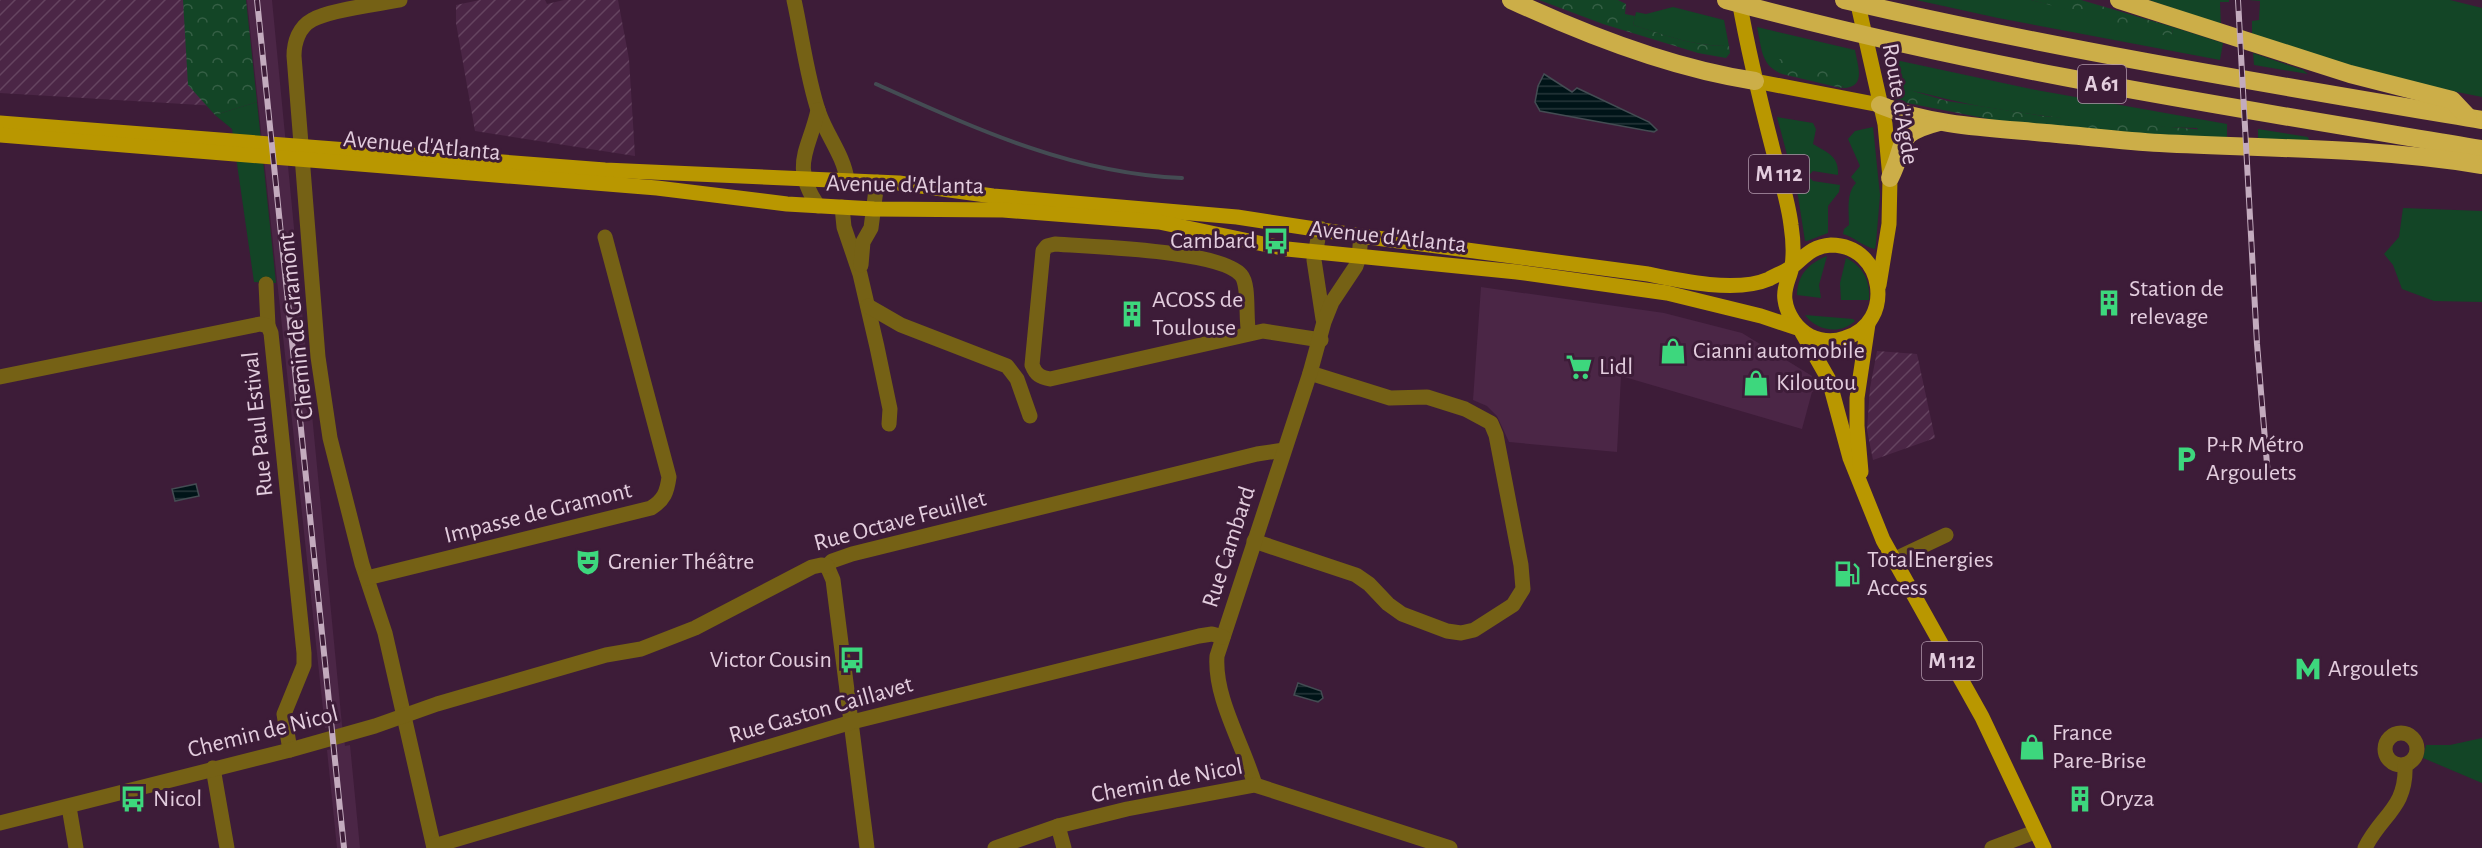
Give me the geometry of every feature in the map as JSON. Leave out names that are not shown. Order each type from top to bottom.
[{"type":"highway","points":[[1511,0],[1591,33],[1672,61],[1755,81]]},
{"type":"highway","name":"A 61","points":[[1726,0],[1859,34],[2031,71],[2146,93],[2482,150]]},
{"type":"highway","name":"A 61","points":[[1844,0],[1964,27],[2147,63],[2475,119]]},
{"type":"highway","points":[[2119,0],[2350,74],[2452,100],[2475,119]]},
{"type":"highway","points":[[1880,105],[1899,113],[1943,121],[2159,143],[2368,150],[2482,165]]},
{"type":"highway","points":[[1890,178],[1905,136],[1919,127],[1943,121]]},
{"type":"main road","name":"M 112","points":[[1739,0],[1755,81],[1791,223],[1792,267]]},
{"type":"main road","name":"Route d'Agde","points":[[1857,0],[1880,105],[1890,178],[1889,224],[1879,288]]},
{"type":"main road","points":[[1755,81],[1880,105]]},
{"type":"main road","name":"Avenue d'Atlanta","points":[[0,123],[226,148]]},
{"type":"main road","name":"Avenue d'Atlanta","points":[[0,135],[605,170],[877,182],[993,196],[1215,214],[1320,228],[1361,236],[1630,271],[1679,281],[1753,284],[1792,267]]},
{"type":"main road","name":"Avenue d'Atlanta","points":[[326,155],[818,206],[1002,210],[1159,222],[1287,249],[1517,272],[1667,294],[1761,316],[1800,329]]},
{"type":"main road","points":[[842,207],[847,180]]},
{"type":"main road","points":[[1831,246],[1843,247],[1863,257],[1871,266],[1879,288],[1877,308],[1868,324],[1851,337],[1830,341],[1809,335],[1800,329],[1791,318],[1785,303],[1784,291],[1792,267],[1809,251],[1831,246]]},
{"type":"main road","name":"M 112","points":[[1864,493],[1857,426],[1857,398],[1868,324]]},
{"type":"main road","name":"M 112","points":[[1800,329],[1829,380],[1850,458],[1893,560],[1982,717],[2044,848]]},
{"type":"street","name":"Chemin de Gramont","points":[[400,0],[313,19],[302,28],[294,47],[320,375],[336,465],[367,579],[382,624],[404,715]]},
{"type":"street","points":[[794,0],[818,110],[825,129],[846,169],[847,180]]},
{"type":"street","points":[[818,110],[812,134],[804,150],[802,164],[810,195],[818,206]]},
{"type":"street","points":[[861,274],[861,251],[871,228],[877,182]]},
{"type":"street","points":[[842,207],[844,227],[861,274],[868,306],[890,409],[889,424]]},
{"type":"street","name":"Rue Cambard","points":[[1320,228],[1314,260],[1324,322]]},
{"type":"street","name":"Rue Cambard","points":[[1255,785],[1220,691],[1216,673],[1217,656],[1310,374],[1324,322],[1332,302],[1359,257],[1361,236]]},
{"type":"street","name":"Impasse de Gramont","points":[[367,579],[651,508],[661,502],[667,492],[669,477],[605,237]]},
{"type":"street","points":[[1249,334],[1246,323],[1244,281],[1240,273],[1231,268],[1206,259],[1173,254],[1055,244],[1047,246],[1040,258],[1032,365],[1041,377],[1050,379],[1249,334],[1275,332],[1321,339]]},
{"type":"street","points":[[266,284],[268,326]]},
{"type":"street","points":[[868,306],[901,325],[1007,366],[1017,379],[1029,416]]},
{"type":"street","name":"Rue Paul Estival","points":[[0,377],[260,324],[268,326],[271,333],[304,653],[301,672],[284,714],[290,750]]},
{"type":"street","points":[[1254,542],[1356,575],[1402,614],[1447,631],[1461,633],[1474,630],[1513,605],[1523,589],[1519,554],[1496,435],[1491,423],[1479,415],[1427,397],[1390,398],[1310,374]]},
{"type":"street","name":"Rue Octave Feuillet","points":[[404,715],[606,655],[641,649],[695,628],[812,567],[827,566],[832,561],[852,554],[1257,454],[1284,450]]},
{"type":"street","points":[[1893,560],[1946,535]]},
{"type":"street","points":[[827,566],[833,580],[867,848]]},
{"type":"street","name":"Rue Gaston Caillavet","points":[[434,847],[852,722],[1199,636],[1212,634],[1223,637]]},
{"type":"street","points":[[404,715],[434,847]]},
{"type":"street","name":"Chemin de Nicol","points":[[0,823],[290,750],[375,726],[404,715]]},
{"type":"street","points":[[2365,848],[2400,799],[2405,782],[2405,765]]},
{"type":"street","points":[[213,768],[227,848]]},
{"type":"street","name":"Chemin de Nicol","points":[[995,848],[1058,826],[1127,809],[1255,785],[1450,848]]},
{"type":"street","points":[[69,807],[76,848]]},
{"type":"street","points":[[1058,826],[1064,848]]},
{"type":"street","points":[[1992,848],[2035,832]]},
{"type":"shaded area","points":[[0,0],[190,0],[234,107],[0,93]]},
{"type":"shaded area","points":[[247,0],[272,0],[342,725],[345,746],[350,745],[360,848],[337,848],[327,750],[332,749],[330,727],[325,728]]},
{"type":"shaded area","points":[[480,0],[545,0],[547,4],[564,0],[618,0],[629,59],[635,156],[475,131],[456,23],[456,5]]},
{"type":"shaded area","points":[[1544,74],[1572,92],[1577,88],[1649,122],[1657,130],[1654,132],[1540,111],[1535,102],[1538,86]]},
{"type":"shaded area","points":[[1481,287],[1664,313],[1742,333],[1812,376],[1809,385],[1816,390],[1812,392],[1802,429],[1621,376],[1617,452],[1509,442],[1497,416],[1487,406],[1473,400]]},
{"type":"shaded area","points":[[1877,351],[1917,354],[1935,438],[1873,460],[1867,430],[1870,388]]},
{"type":"shaded area","points":[[196,484],[199,496],[175,501],[172,489]]},
{"type":"shaded area","points":[[1298,683],[1321,691],[1323,698],[1318,702],[1294,695]]},
{"type":"green space","points":[[183,0],[246,0],[257,102],[215,115],[188,85]]},
{"type":"green space","points":[[1539,0],[1618,0],[1626,4],[1625,14],[1635,16],[1633,25],[1693,42],[1729,46],[1730,53],[1726,58],[1698,53],[1603,24]]},
{"type":"green space","points":[[1916,0],[2031,0],[2172,34],[2173,27],[2223,43],[2220,60]]},
{"type":"green space","points":[[2031,0],[2081,0],[2173,27],[2172,34],[2167,36]]},
{"type":"green space","points":[[2149,0],[2229,0],[2229,2],[2220,2],[2221,25]]},
{"type":"green space","points":[[2249,0],[2450,0],[2482,8],[2482,97],[2407,82],[2252,36],[2252,21],[2259,20],[2260,1]]},
{"type":"green space","points":[[1673,7],[1724,20],[1729,46],[1692,42],[1633,25],[1636,12],[1646,14]]},
{"type":"green space","points":[[1757,27],[1855,50],[1859,70],[1858,81],[1855,85],[1841,88],[1844,86],[1776,63],[1782,74],[1766,61]]},
{"type":"green space","points":[[2253,53],[2303,70],[2308,74],[2254,65]]},
{"type":"green space","points":[[1780,59],[1836,71],[1845,76],[1847,81],[1841,88],[1782,74],[1775,63]]},
{"type":"green space","points":[[1891,59],[2031,89],[2227,124],[2227,141],[2204,139],[2197,128],[2115,124],[2060,118],[1979,106],[1890,88]]},
{"type":"green space","points":[[1890,88],[1906,89],[1947,101],[2043,116],[2205,130],[2204,139],[2004,122],[1902,102],[1895,99]]},
{"type":"green space","points":[[257,102],[276,283],[254,282],[232,129],[215,115]]},
{"type":"green space","points":[[1777,117],[1813,123],[1816,129],[1813,144],[1832,156],[1837,163],[1838,175],[1813,171],[1808,176],[1813,181],[1840,185],[1839,192],[1828,206],[1828,233],[1807,241],[1805,241],[1798,196]]},
{"type":"green space","points":[[1873,127],[1880,195],[1875,249],[1843,234],[1844,229],[1849,225],[1849,197],[1856,183],[1851,177],[1860,166],[1848,139],[1855,131]]},
{"type":"green space","points":[[2258,129],[2308,137],[2309,140],[2258,141]]},
{"type":"green space","points":[[2403,208],[2482,211],[2482,302],[2434,301],[2402,289],[2393,265],[2384,254],[2399,237]]},
{"type":"green space","points":[[1827,256],[1819,285],[1821,298],[1797,295],[1799,281],[1805,271],[1809,266]]},
{"type":"green space","points":[[1846,258],[1865,275],[1869,300],[1841,300],[1840,283]]},
{"type":"green space","points":[[1805,315],[1855,321],[1843,328],[1829,329],[1816,325]]},
{"type":"green space","points":[[2482,738],[2482,783],[2423,758],[2426,745],[2450,745]]},
{"type":"waterway","points":[[876,84],[987,132],[1063,158],[1142,175],[1182,178]]},
{"type":"railway","points":[[257,0],[344,848]]},
{"type":"railway","points":[[2238,0],[2257,344],[2268,476]]},
{"type":"place","name":"Cambard","points":[[1276,241]]},
{"type":"place","name":"Station de relevage","points":[[2109,303]]},
{"type":"place","name":"ACOSS de Toulouse","points":[[1132,314]]},
{"type":"place","name":"Cianni automobile","points":[[1673,351]]},
{"type":"place","name":"Lidl","points":[[1579,367]]},
{"type":"place","name":"Kiloutou","points":[[1756,383]]},
{"type":"place","name":"P+R Métro Argoulets","points":[[2186,459]]},
{"type":"place","name":"Grenier Théâtre","points":[[588,562]]},
{"type":"place","name":"TotalEnergies Access","points":[[1847,574]]},
{"type":"place","name":"Victor Cousin","points":[[852,660]]},
{"type":"place","name":"Argoulets","points":[[2308,669]]},
{"type":"place","name":"France Pare-Brise","points":[[2032,747]]},
{"type":"place","name":"Nicol","points":[[133,799]]},
{"type":"place","name":"Oryza","points":[[2080,799]]}]
